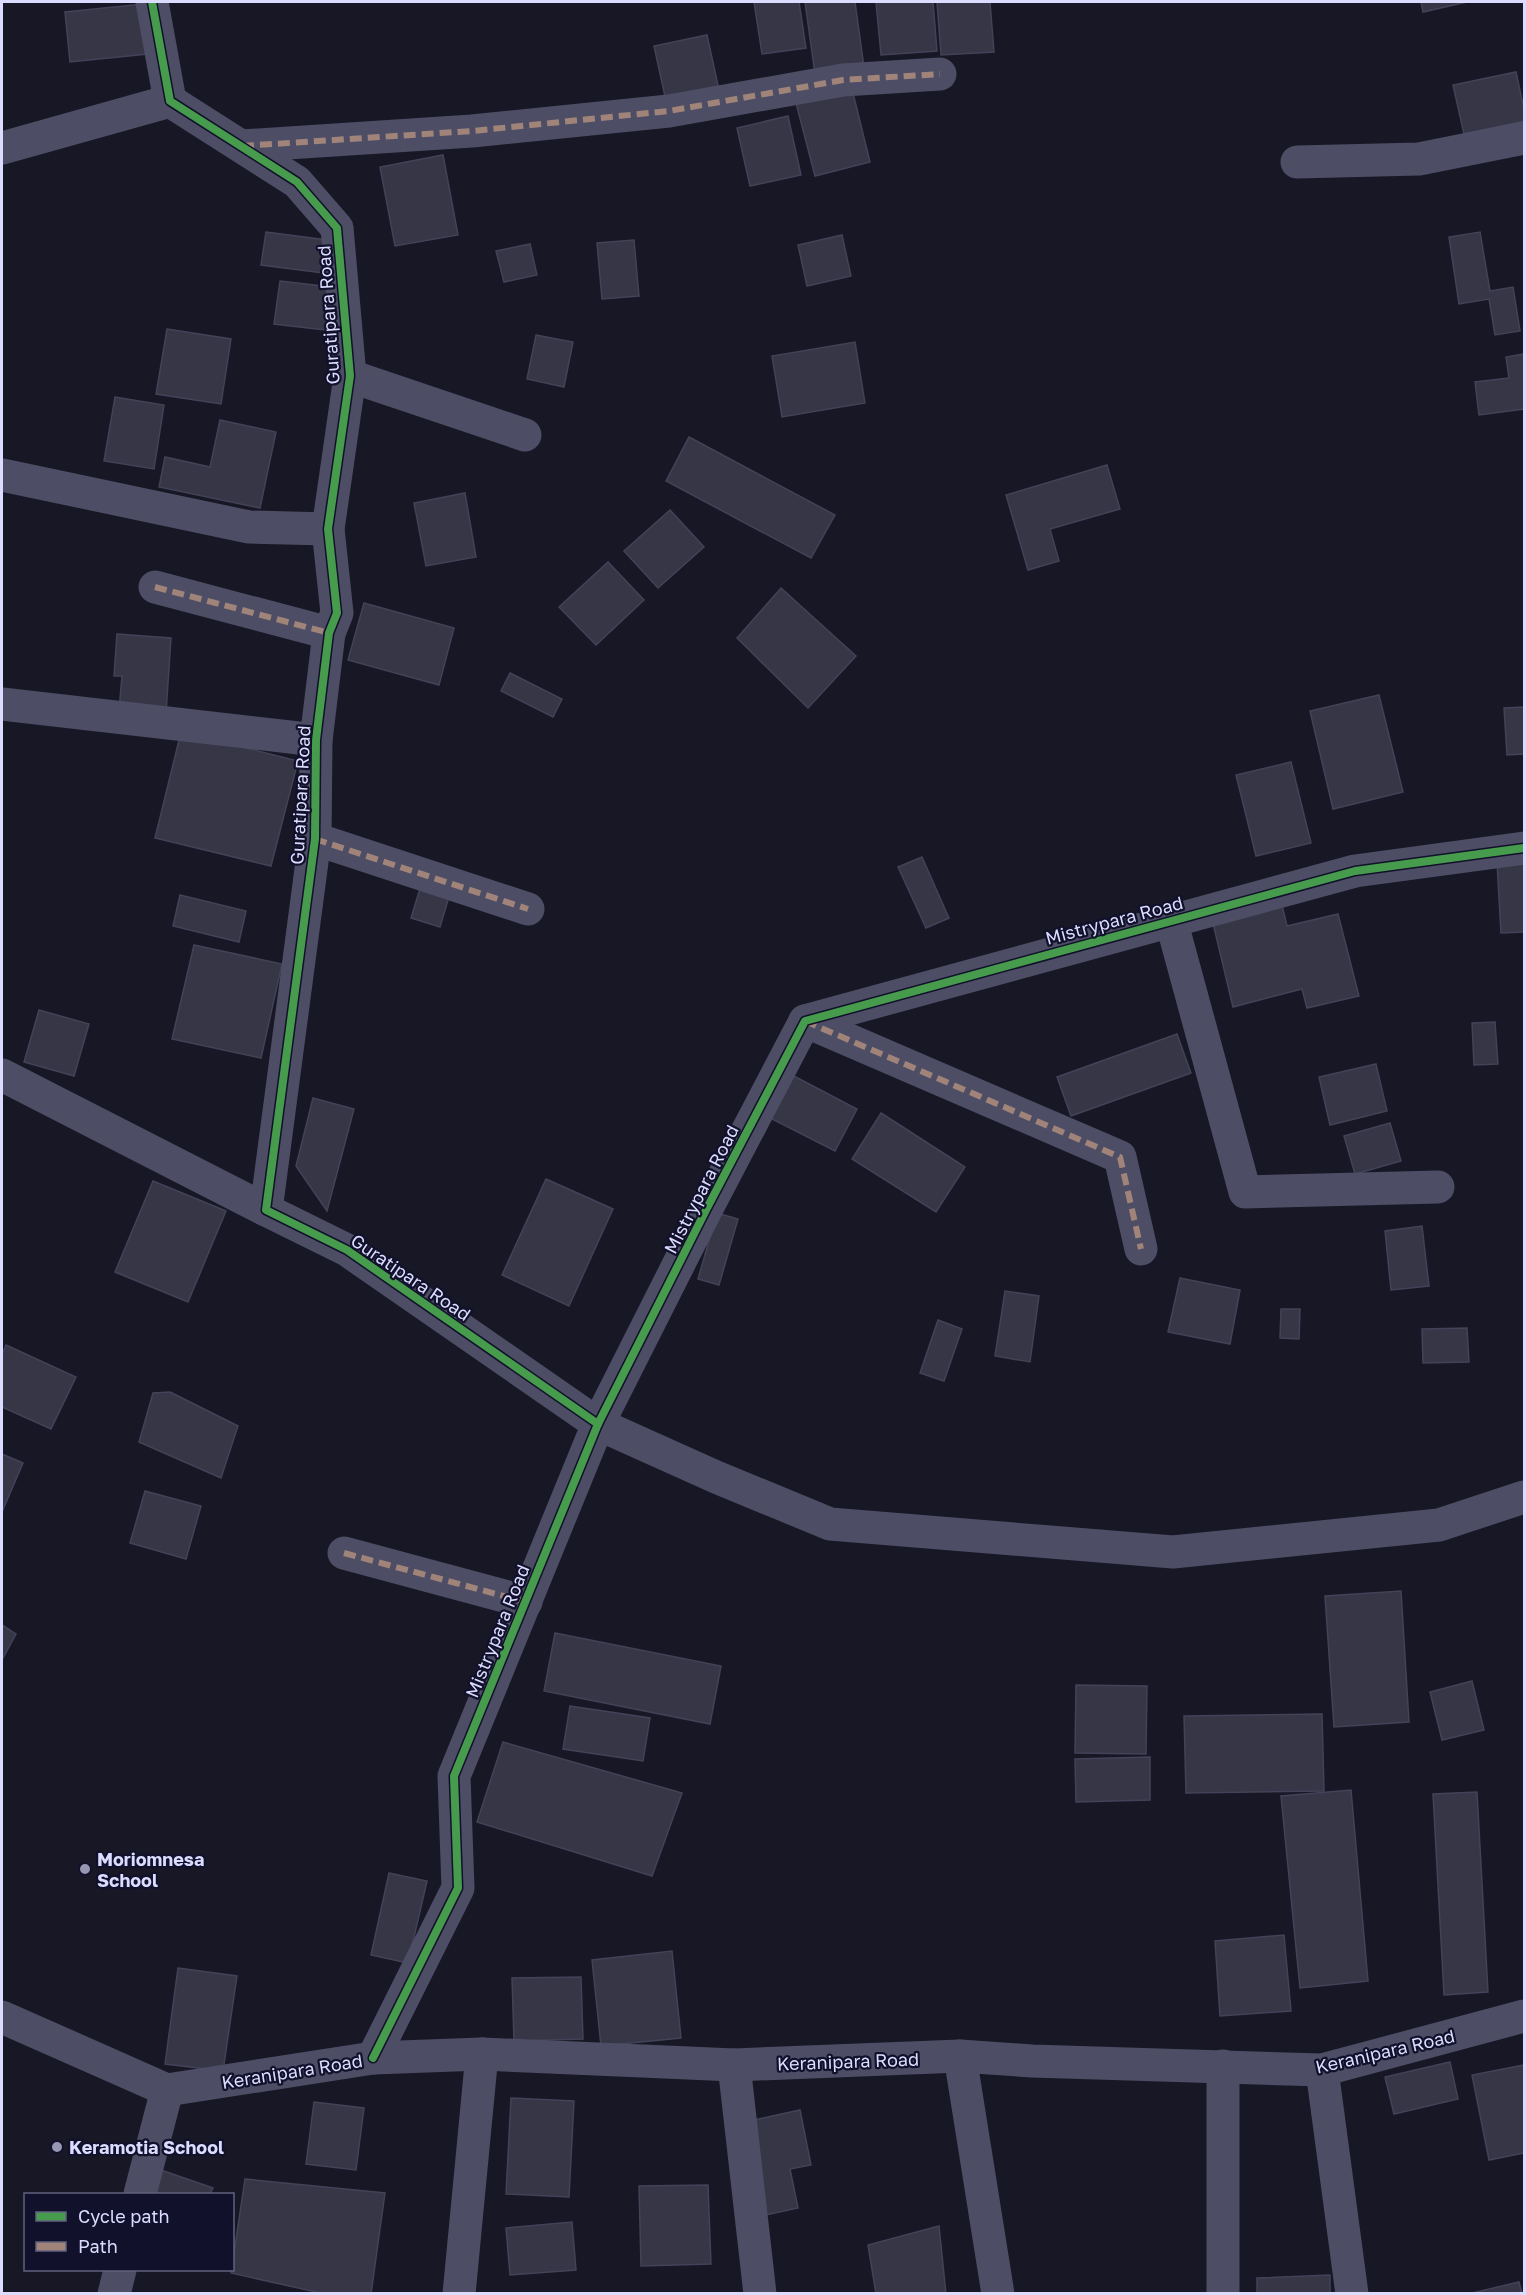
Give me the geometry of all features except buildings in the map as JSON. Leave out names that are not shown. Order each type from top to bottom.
[{"type":"street","points":[[2,148],[170,101],[152,2]]},
{"type":"street","points":[[242,146],[472,131],[669,111],[843,80],[940,74]]},
{"type":"street","name":"Guratipara Road","points":[[170,101],[297,182],[337,228],[350,376],[328,529],[338,613],[329,633],[316,740],[315,839],[266,1210],[347,1250],[598,1424],[716,1477],[830,1524],[1173,1552],[1439,1525],[1524,1497]]},
{"type":"street","points":[[1298,162],[1419,159],[1524,138]]},
{"type":"street","points":[[350,376],[525,435]]},
{"type":"street","points":[[2,475],[249,527],[328,529]]},
{"type":"street","points":[[155,587],[329,633]]},
{"type":"street","points":[[2,704],[316,740]]},
{"type":"street","points":[[315,839],[528,909]]},
{"type":"street","name":"Mistrypara Road","points":[[373,2058],[458,1888],[454,1776],[598,1424],[805,1021],[1355,871],[1524,848]]},
{"type":"street","points":[[1171,920],[1245,1192],[1438,1187]]},
{"type":"street","points":[[805,1021],[1120,1157],[1141,1250]]},
{"type":"street","points":[[2,1075],[266,1210]]},
{"type":"street","points":[[344,1553],[526,1602]]},
{"type":"street","name":"Keranipara Road","points":[[167,2090],[373,2058],[482,2054],[734,2065],[960,2056],[1032,2061],[1322,2070],[1524,2016]]},
{"type":"street","points":[[2,2017],[167,2090],[140,2193]]},
{"type":"street","points":[[459,2294],[482,2054]]},
{"type":"street","points":[[960,2056],[998,2294]]},
{"type":"street","points":[[734,2065],[760,2294]]},
{"type":"street","points":[[1223,2066],[1223,2294]]},
{"type":"street","points":[[1322,2070],[1352,2294]]},
{"type":"marked path","points":[[242,146],[472,131],[669,111],[843,80],[940,74]]},
{"type":"marked path","points":[[155,587],[329,633]]},
{"type":"marked path","points":[[315,839],[528,909]]},
{"type":"marked path","points":[[805,1021],[1120,1157],[1141,1249]]},
{"type":"marked path","points":[[344,1553],[526,1602]]},
{"type":"cycle path","points":[[152,2],[170,101],[297,182],[337,228],[350,376],[328,529],[337,613],[329,633],[316,740],[315,839],[266,1210],[347,1250],[598,1424]]},
{"type":"cycle path","points":[[373,2058],[458,1888],[454,1776],[598,1424],[805,1021],[1355,871],[1524,848]]},
{"type":"place","name":"Moriomnesa School","points":[[85,1869]]},
{"type":"place","name":"Keramotia School","points":[[57,2147]]}]
